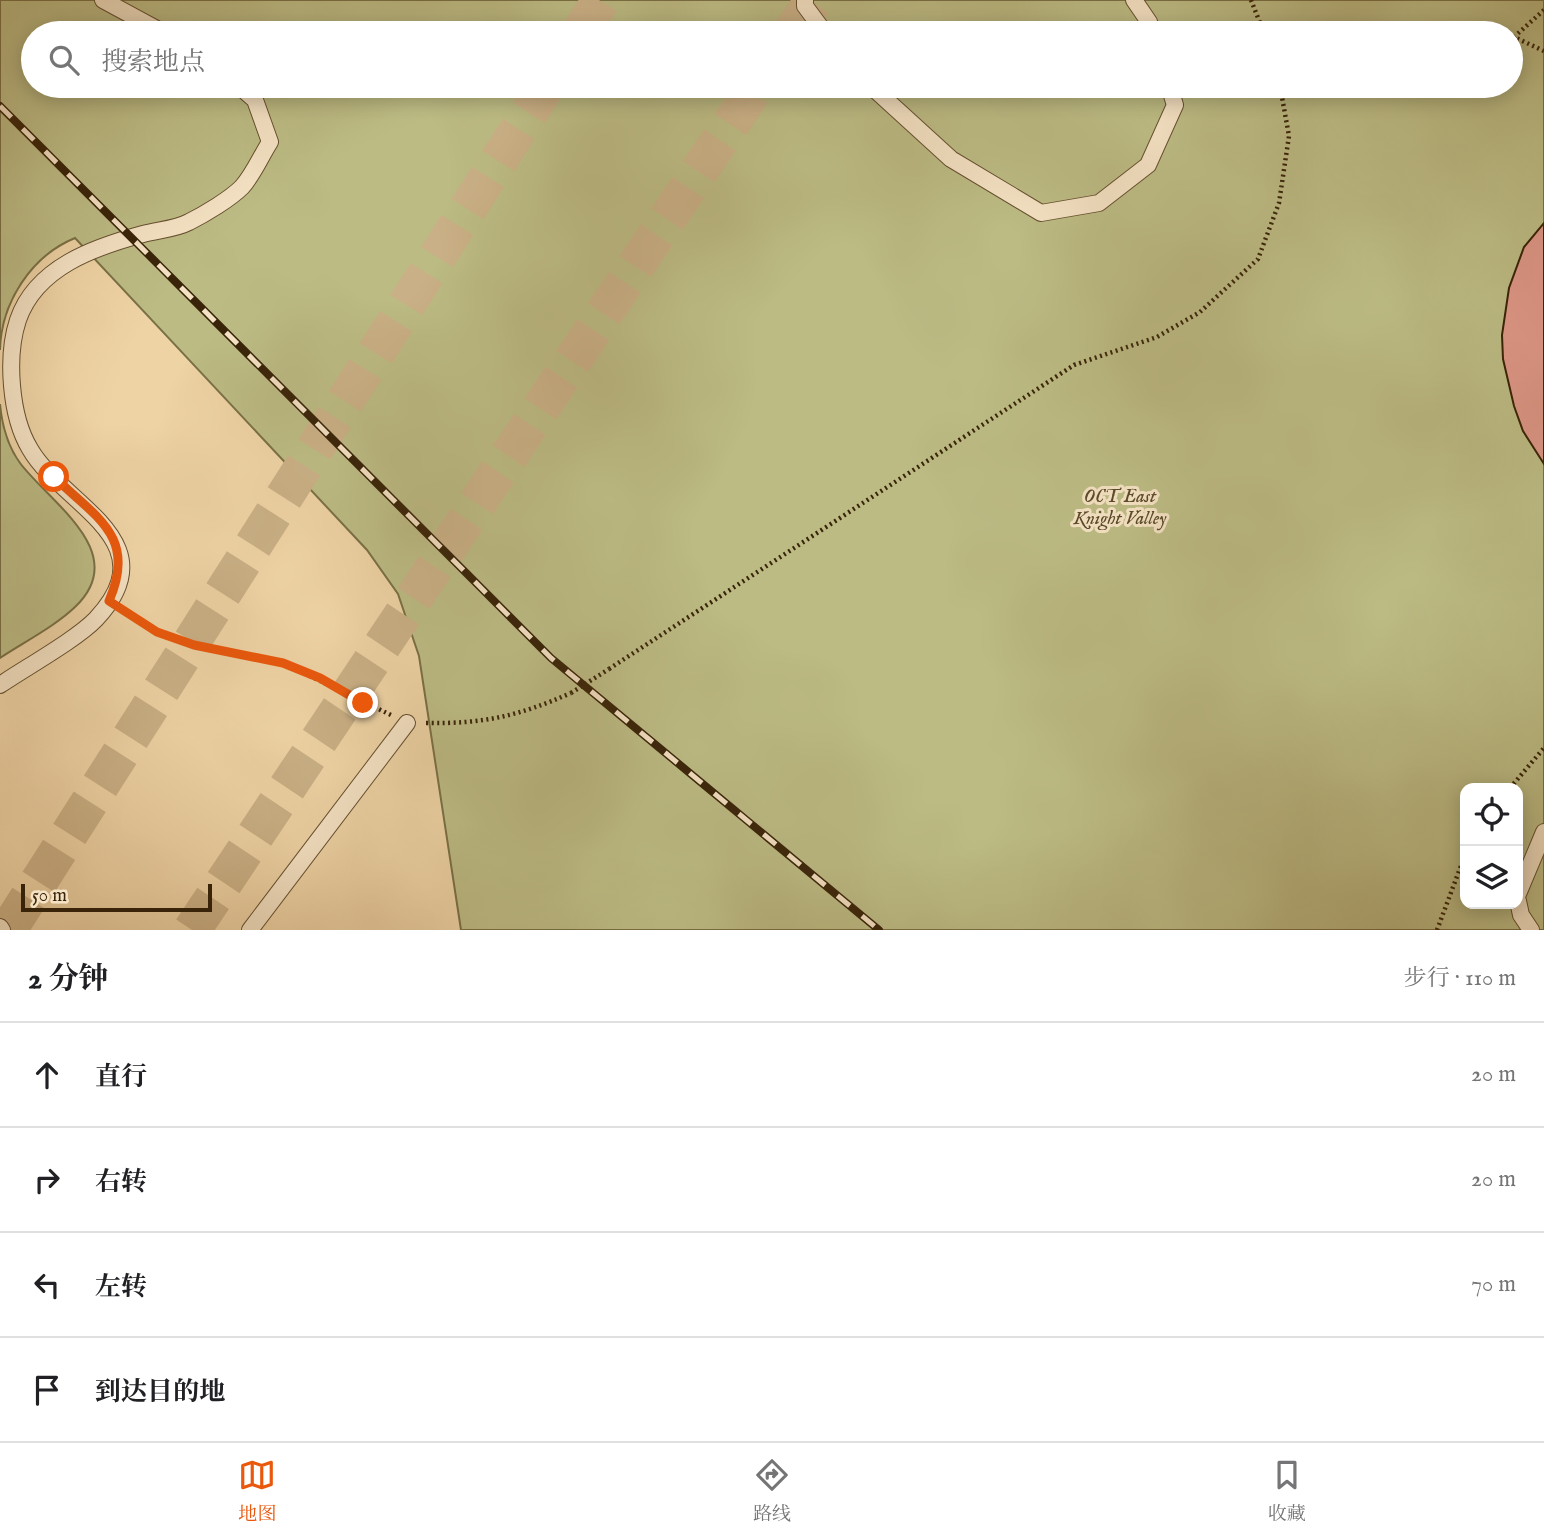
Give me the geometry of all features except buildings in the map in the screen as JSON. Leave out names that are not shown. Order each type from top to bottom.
[{"type":"lane","points":[[103,0],[142,21]]},
{"type":"lane","points":[[805,0],[805,6],[816,21]]},
{"type":"lane","points":[[1134,0],[1148,21]]},
{"type":"lane","points":[[0,685],[95,620],[109,601],[119,578],[120,554],[110,531],[30,449],[18,416],[13,350],[18,320],[33,290],[62,265],[107,244],[188,222],[242,187],[270,142],[253,98]]},
{"type":"lane","points":[[884,98],[951,159],[1041,213],[1099,203],[1148,165],[1175,105],[1173,98]]},
{"type":"lane","points":[[250,930],[407,723]]},
{"type":"lane","points":[[1523,882],[1544,832]]},
{"type":"lane","points":[[1520,909],[1531,930]]},
{"type":"path","points":[[1251,0],[1259,21]]},
{"type":"path","points":[[1523,29],[1544,10]]},
{"type":"path","points":[[1523,41],[1544,51]]},
{"type":"path","points":[[109,601],[157,632],[194,645],[283,663],[407,723],[471,724],[526,712],[571,693],[1074,365],[1157,337],[1200,312],[1258,259],[1279,203],[1289,136],[1282,98]]},
{"type":"path","points":[[1514,783],[1544,748]]},
{"type":"path","points":[[1437,930],[1460,868]]},
{"type":"green space","name":"OCT East Knight Valley","points":[[0,0],[1544,0],[1544,930],[461,930],[419,656],[398,594],[367,550],[75,238],[45,256],[32,269],[21,283],[6,315],[0,350]]},
{"type":"green space","points":[[0,404],[6,435],[15,456],[80,530],[91,548],[95,567],[90,587],[75,607],[48,628],[0,658]]},
{"type":"tunnel","points":[[588,21],[601,0]]},
{"type":"tunnel","points":[[799,21],[814,0]]},
{"type":"tunnel","points":[[8,930],[538,98]]},
{"type":"tunnel","points":[[192,930],[748,98]]},
{"type":"railway","points":[[0,106],[551,658],[879,930]]},
{"type":"route","points":[[54,477],[110,531],[120,554],[119,578],[109,601],[157,632],[194,645],[283,663],[320,678],[363,703]]}]
